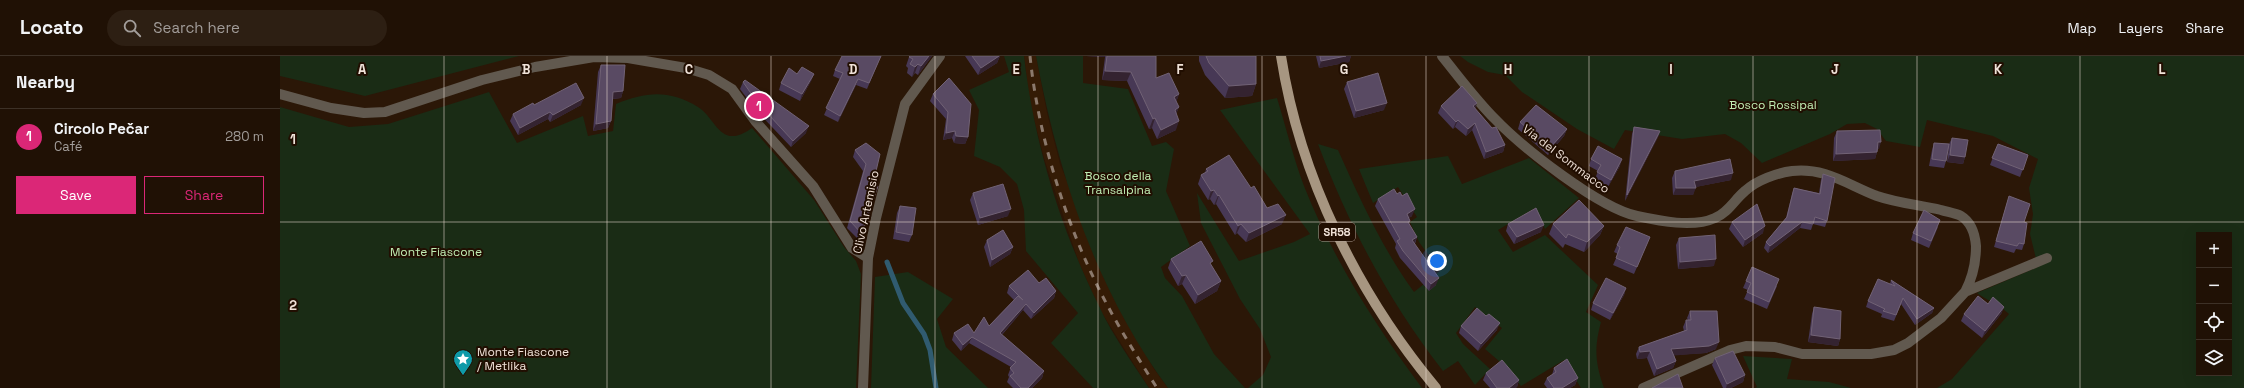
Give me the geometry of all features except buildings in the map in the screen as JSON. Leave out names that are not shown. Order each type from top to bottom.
[{"type":"main road","name":"SR58","points":[[1281,56],[1295,120],[1312,173],[1336,230],[1371,298],[1396,336],[1436,388]]},
{"type":"street","name":"Clivo Artemisio","points":[[863,388],[868,258],[876,218],[905,104],[940,56]]},
{"type":"street","name":"Via del Sommacco","points":[[1442,56],[1496,120],[1575,184],[1605,204],[1635,216],[1681,222],[1704,222],[1716,218],[1746,190],[1769,177],[1791,171],[1808,170],[1825,173],[1843,179],[1877,196],[1955,214],[1964,218],[1972,229],[1976,252],[1975,267],[1965,292]]},
{"type":"street","points":[[280,94],[331,108],[364,113],[385,112],[482,80],[535,67],[594,57],[628,58],[701,72],[721,80],[732,89],[756,122],[813,186],[852,248],[868,258]]},
{"type":"street","points":[[1643,388],[1730,350],[1746,346],[1775,347],[1802,354],[1871,354],[1894,350],[1908,343],[1941,318],[1965,292],[2047,258]]},
{"type":"shaded area","points":[[1024,56],[1036,56],[1047,113],[1060,164],[1117,303],[1154,369],[1168,388],[1149,388],[1100,310],[1079,263],[1044,158],[1029,100]]},
{"type":"green space","points":[[280,56],[519,56],[365,96],[280,76]]},
{"type":"green space","points":[[1004,56],[1024,56],[1042,153],[1061,217],[1086,278],[1105,318],[1123,349],[1149,388],[1093,388],[1051,343],[1078,313],[1026,251],[1024,210],[1017,184],[1000,167],[974,156],[979,110],[969,90],[1009,72]]},
{"type":"green space","name":"Bosco della Transalpina","points":[[1036,56],[1083,56],[1083,83],[1128,89],[1152,146],[1166,142],[1174,149],[1166,191],[1190,246],[1161,267],[1165,278],[1182,296],[1214,354],[1245,388],[1168,388],[1142,350],[1100,271],[1083,230],[1056,144]]},
{"type":"green space","name":"Bosco Rossipal","points":[[1460,56],[2244,56],[2244,388],[1937,388],[1952,379],[2009,314],[1977,293],[2038,267],[2030,234],[2033,214],[2029,188],[2038,159],[1993,136],[1927,120],[1920,147],[1886,141],[1877,129],[1865,123],[1847,124],[1830,134],[1762,163],[1741,143],[1725,134],[1682,139],[1625,130],[1614,149],[1577,129],[1522,92],[1505,75],[1488,72],[1468,62]]},
{"type":"green space","name":"Monte Fiascone","points":[[489,92],[517,143],[583,116],[588,136],[613,131],[616,104],[637,97],[657,94],[677,97],[698,107],[720,131],[726,135],[733,136],[741,134],[752,128],[814,200],[844,247],[856,261],[861,274],[856,388],[280,388],[280,107],[349,127],[388,124]]},
{"type":"green space","points":[[1277,98],[1300,175],[1315,213],[1328,240],[1356,291],[1422,388],[1248,388],[1263,375],[1271,357],[1260,329],[1240,299],[1201,223],[1197,193],[1239,261],[1294,242],[1310,234],[1220,110]]},
{"type":"green space","points":[[1318,144],[1338,150],[1363,205],[1382,241],[1414,292],[1440,271],[1419,242],[1410,222],[1417,217],[1398,187],[1373,203],[1359,169],[1448,156],[1462,184],[1529,158],[1579,198],[1545,229],[1535,208],[1498,230],[1513,252],[1545,235],[1598,285],[1586,312],[1601,322],[1597,340],[1596,355],[1604,388],[1581,388],[1564,360],[1521,386],[1499,361],[1485,349],[1502,328],[1475,307],[1456,333],[1463,344],[1490,369],[1475,385],[1458,361],[1443,371],[1405,318],[1372,262],[1343,204]]},
{"type":"green space","points":[[908,272],[953,299],[937,319],[946,347],[988,388],[871,388],[875,277]]},
{"type":"green space","points":[[1743,356],[1792,359],[1787,379],[1829,382],[1851,388],[1755,388],[1757,387]]},
{"type":"waterway","points":[[887,262],[903,303],[924,334],[930,350],[936,388]]},
{"type":"railway","points":[[1030,56],[1034,86],[1047,148],[1056,180],[1077,240],[1109,309],[1157,388]]},
{"type":"place","name":"Circolo Pečar","points":[[759,106]]},
{"type":"place","name":"Monte Fiascone / Metlika","points":[[463,376]]}]
